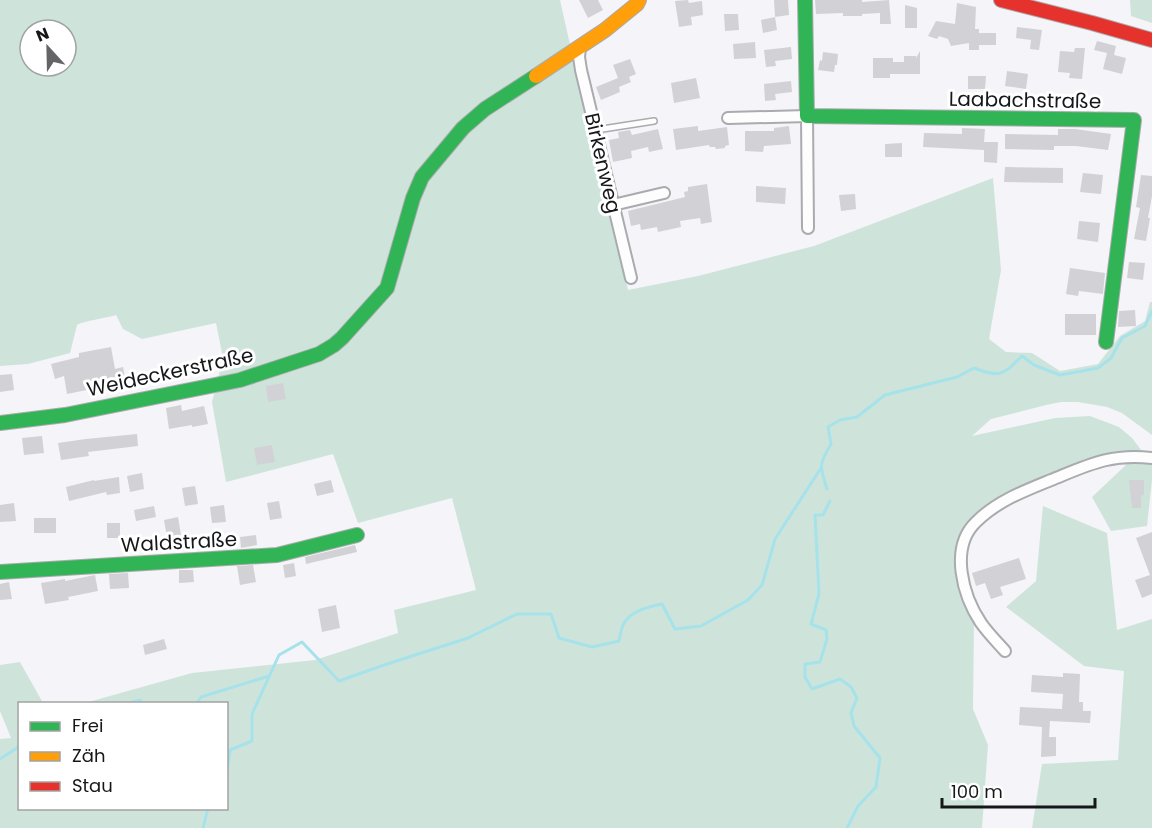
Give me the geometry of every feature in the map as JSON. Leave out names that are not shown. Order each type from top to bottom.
[{"type":"street","name":"Weideckerstraße","points":[[0,423],[64,415],[240,380],[319,354],[334,345],[387,288],[412,198],[422,177],[439,156],[485,109],[605,30],[639,0]]},
{"type":"street","points":[[805,0],[808,228]]},
{"type":"street","points":[[1001,0],[1092,22],[1152,40]]},
{"type":"street","name":"Birkenweg","points":[[580,47],[581,70],[631,278]]},
{"type":"street","points":[[728,118],[807,116]]},
{"type":"street","name":"Laabachstraße","points":[[807,116],[1134,120],[1106,342]]},
{"type":"street","points":[[613,205],[664,193]]},
{"type":"street","points":[[1005,651],[981,623],[970,603],[965,587],[961,557],[968,531],[992,508],[1017,494],[1092,464],[1125,457],[1152,459]]},
{"type":"street","name":"Waldstraße","points":[[0,572],[277,555],[357,534]]},
{"type":"lane","points":[[596,130],[654,121]]},
{"type":"green space","points":[[0,0],[560,0],[628,290],[698,276],[814,246],[993,178],[1001,270],[989,339],[1006,352],[1032,353],[1060,371],[1098,364],[1120,336],[1145,321],[1150,302],[1152,302],[1152,435],[1122,413],[1107,407],[1078,402],[1061,402],[991,419],[972,436],[1055,418],[1090,416],[1119,427],[1132,438],[1145,455],[1095,459],[972,519],[961,533],[957,551],[974,622],[973,709],[988,745],[982,828],[0,828],[0,739],[11,738],[0,711],[0,665],[20,662],[42,702],[18,702],[18,810],[228,810],[228,702],[89,702],[192,673],[315,660],[398,633],[394,610],[476,590],[452,498],[358,523],[333,454],[226,482],[212,402],[223,358],[216,323],[142,339],[123,329],[116,315],[77,325],[70,353],[28,364],[0,366]]},
{"type":"green space","points":[[1130,0],[1152,0],[1152,23],[1131,16]]},
{"type":"green space","points":[[1128,463],[1152,464],[1147,526],[1111,531],[1092,497]]},
{"type":"green space","points":[[1043,506],[1107,533],[1117,630],[1152,619],[1152,828],[1032,828],[1042,764],[1118,760],[1124,671],[1084,666],[1006,607],[1036,581]]},
{"type":"building","points":[[579,0],[598,0],[603,10],[588,18]]},
{"type":"building","points":[[688,0],[689,3],[702,1],[703,15],[691,17],[692,25],[679,27],[675,1]]},
{"type":"building","points":[[774,0],[788,0],[789,15],[775,17]]},
{"type":"building","points":[[815,0],[862,0],[862,2],[889,0],[891,24],[880,24],[880,13],[862,14],[862,16],[843,16],[843,13],[816,14]]},
{"type":"building","points":[[957,3],[976,7],[975,29],[979,29],[979,33],[996,33],[996,45],[979,45],[979,50],[969,50],[969,43],[951,46],[948,39],[928,36],[936,21],[955,24]]},
{"type":"building","points":[[905,5],[917,8],[917,28],[905,28]]},
{"type":"building","points":[[724,14],[738,14],[739,30],[725,31]]},
{"type":"building","points":[[775,17],[777,30],[763,33],[761,20]]},
{"type":"building","points":[[1017,27],[1042,30],[1039,50],[1030,49],[1031,40],[1016,38]]},
{"type":"building","points":[[1097,41],[1116,46],[1114,55],[1126,58],[1122,74],[1103,69],[1107,53],[1094,50]]},
{"type":"building","points":[[755,42],[756,58],[734,59],[733,44]]},
{"type":"building","points":[[791,47],[792,59],[775,61],[776,66],[766,67],[764,50]]},
{"type":"building","points":[[1075,48],[1085,48],[1082,79],[1069,78],[1070,73],[1058,72],[1060,51],[1074,52]]},
{"type":"building","points":[[920,51],[920,74],[890,74],[890,78],[873,78],[873,58],[893,58],[893,62],[904,62],[904,56],[916,56],[916,58]]},
{"type":"building","points":[[823,52],[838,54],[834,72],[818,70]]},
{"type":"building","points":[[630,59],[636,74],[629,77],[631,82],[619,87],[620,92],[601,100],[596,87],[618,78],[613,65]]},
{"type":"building","points":[[1007,71],[1028,74],[1026,89],[1005,86]]},
{"type":"building","points":[[968,76],[986,76],[985,89],[968,89]]},
{"type":"building","points":[[696,78],[700,98],[674,103],[671,83]]},
{"type":"building","points":[[791,81],[792,92],[775,94],[776,100],[765,101],[764,84]]},
{"type":"building","points":[[698,126],[698,131],[727,127],[729,145],[716,149],[709,145],[676,150],[673,129]]},
{"type":"building","points":[[789,126],[791,144],[764,146],[763,152],[745,151],[745,131],[774,131],[774,128]]},
{"type":"building","points":[[962,128],[985,129],[984,142],[998,142],[997,163],[984,162],[984,150],[923,147],[924,133],[962,134]]},
{"type":"building","points":[[658,129],[663,149],[649,152],[648,147],[631,151],[632,158],[613,162],[609,140],[619,138],[618,132],[630,130],[632,135]]},
{"type":"building","points":[[1058,129],[1111,134],[1108,150],[1076,146],[1054,146],[1054,150],[1005,149],[1005,134],[1058,135]]},
{"type":"building","points":[[902,143],[902,157],[885,157],[885,144]]},
{"type":"building","points":[[1005,167],[1063,168],[1063,183],[1004,182]]},
{"type":"building","points":[[1083,173],[1103,175],[1101,194],[1080,192]]},
{"type":"building","points":[[1141,175],[1152,176],[1152,196],[1148,218],[1150,218],[1146,241],[1134,239],[1140,208],[1136,207]]},
{"type":"building","points":[[707,184],[712,222],[701,224],[700,218],[680,221],[681,227],[658,232],[657,227],[641,230],[640,224],[631,226],[628,211],[685,197],[684,192],[688,191],[688,187]]},
{"type":"building","points":[[756,186],[786,188],[785,204],[756,202]]},
{"type":"building","points":[[855,194],[856,209],[841,211],[839,195]]},
{"type":"building","points":[[1079,221],[1100,223],[1098,242],[1077,239]]},
{"type":"building","points":[[1129,262],[1145,263],[1143,280],[1127,278]]},
{"type":"building","points":[[1070,268],[1105,273],[1103,294],[1079,291],[1078,296],[1066,294]]},
{"type":"building","points":[[1135,310],[1136,326],[1118,327],[1119,311]]},
{"type":"building","points":[[1065,314],[1096,314],[1096,335],[1065,335]]},
{"type":"building","points":[[111,347],[115,369],[123,367],[126,382],[67,394],[64,376],[55,379],[51,364],[79,357],[79,353]]},
{"type":"building","points":[[12,374],[14,390],[0,392],[0,375]]},
{"type":"building","points":[[283,383],[286,399],[268,402],[266,386]]},
{"type":"building","points":[[181,405],[182,411],[204,406],[208,424],[169,429],[166,408]]},
{"type":"building","points":[[137,434],[138,446],[88,452],[89,456],[61,460],[58,443]]},
{"type":"building","points":[[42,436],[44,453],[24,455],[22,438]]},
{"type":"building","points":[[272,445],[275,462],[257,465],[254,448]]},
{"type":"building","points":[[142,473],[144,489],[130,492],[127,476]]},
{"type":"building","points":[[119,477],[120,493],[107,495],[106,492],[69,501],[66,487]]},
{"type":"building","points":[[331,480],[334,492],[317,496],[314,484]]},
{"type":"building","points":[[1129,480],[1144,480],[1141,508],[1132,508]]},
{"type":"building","points":[[195,486],[198,504],[185,506],[182,488]]},
{"type":"building","points":[[279,501],[282,518],[270,520],[267,503]]},
{"type":"building","points":[[14,503],[16,521],[0,522],[0,505]]},
{"type":"building","points":[[224,505],[226,522],[212,523],[210,507]]},
{"type":"building","points":[[154,506],[156,517],[136,521],[134,510]]},
{"type":"building","points":[[178,517],[181,535],[167,537],[164,520]]},
{"type":"building","points":[[34,518],[56,518],[56,533],[34,533]]},
{"type":"building","points":[[107,523],[120,523],[120,538],[107,538]]},
{"type":"building","points":[[1152,532],[1152,594],[1142,598],[1135,580],[1150,575],[1136,538]]},
{"type":"building","points":[[256,535],[257,545],[241,548],[240,537]]},
{"type":"building","points":[[355,545],[357,552],[306,564],[305,557]]},
{"type":"building","points":[[1019,558],[1026,579],[1000,587],[1003,595],[991,599],[985,583],[976,586],[972,573]]},
{"type":"building","points":[[294,563],[296,576],[285,578],[283,565]]},
{"type":"building","points":[[253,565],[256,582],[240,585],[237,566]]},
{"type":"building","points":[[179,570],[193,570],[194,582],[179,583]]},
{"type":"building","points":[[128,573],[129,588],[110,589],[109,574]]},
{"type":"building","points":[[95,575],[98,591],[68,597],[69,600],[45,604],[41,583]]},
{"type":"building","points":[[9,582],[12,599],[0,600],[0,584]]},
{"type":"building","points":[[336,605],[340,628],[322,632],[318,609]]},
{"type":"building","points":[[164,639],[167,649],[145,655],[143,645]]},
{"type":"building","points":[[1063,673],[1080,674],[1079,702],[1083,702],[1083,711],[1091,711],[1090,723],[1050,721],[1049,737],[1056,737],[1056,756],[1041,757],[1042,727],[1019,725],[1020,707],[1062,709],[1063,694],[1031,692],[1032,675],[1063,677]]},
{"type":"waterway","points":[[827,489],[822,466],[831,444],[828,427],[840,420],[857,417],[885,395],[957,377],[974,368],[990,373],[1001,373],[1022,356],[1034,365],[1060,375],[1098,368],[1111,358],[1122,338],[1145,326],[1152,311]]},
{"type":"waterway","points":[[228,764],[230,750],[252,741],[252,714],[279,655],[302,642],[339,681],[468,638],[517,614],[551,614],[559,638],[592,647],[619,641],[623,625],[630,616],[645,608],[662,604],[675,629],[701,626],[748,600],[762,585],[775,539],[821,468]]},
{"type":"waterway","points":[[830,501],[823,515],[815,515],[819,594],[811,624],[826,630],[827,639],[820,662],[805,664],[805,677],[812,689],[840,679],[851,687],[857,698],[851,713],[854,726],[880,758],[876,787],[858,806],[847,828]]},
{"type":"waterway","points":[[197,702],[201,697],[269,676]]},
{"type":"waterway","points":[[134,702],[140,700],[142,702]]},
{"type":"waterway","points":[[0,759],[18,747]]},
{"type":"waterway","points":[[203,828],[208,810]]},
{"type":"traffic: fast","points":[[805,0],[807,116],[1134,120],[1106,342]]},
{"type":"traffic: fast","points":[[0,423],[65,415],[240,380],[319,354],[334,345],[387,288],[413,198],[422,177],[463,128],[485,109],[536,76]]},
{"type":"traffic: fast","points":[[0,572],[277,555],[357,535]]},
{"type":"traffic: slow","points":[[536,76],[605,30],[639,0]]},
{"type":"traffic: jam","points":[[1001,0],[1152,40]]}]
